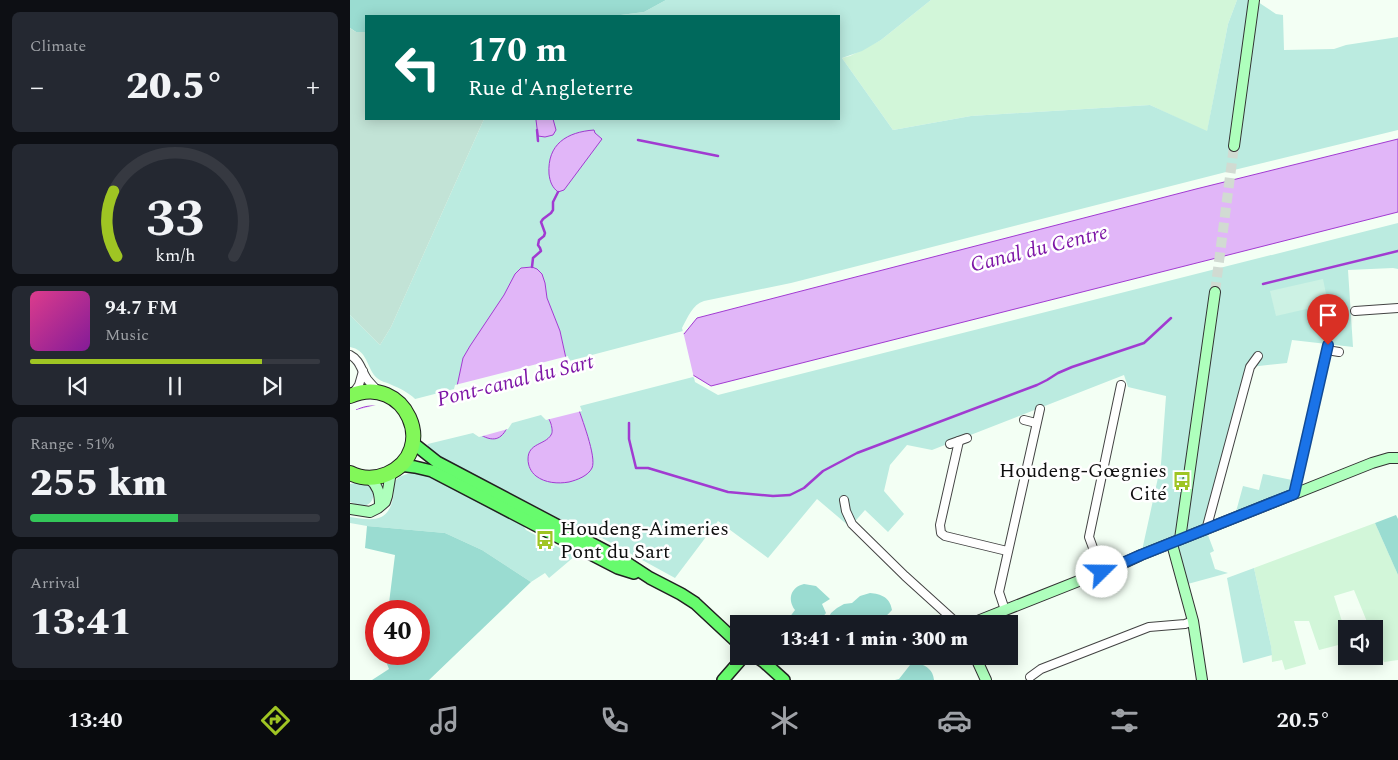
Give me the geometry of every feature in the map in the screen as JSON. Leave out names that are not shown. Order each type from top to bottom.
[{"type":"highway","points":[[351,395],[370,391],[379,392],[394,398],[406,410],[412,426],[413,442],[408,455],[396,469],[384,475],[357,476]]},
{"type":"main road","points":[[413,442],[437,462],[621,559],[650,578],[695,603],[730,636]]},
{"type":"main road","points":[[396,469],[415,467],[432,471],[618,568],[650,578]]},
{"type":"main road","points":[[723,680],[736,665]]},
{"type":"main road","points":[[758,665],[773,680]]},
{"type":"main road","points":[[767,665],[784,680]]},
{"type":"street","points":[[1234,146],[1254,0]]},
{"type":"street","points":[[1202,680],[1193,622],[1176,542],[1215,292]]},
{"type":"street","points":[[1355,311],[1398,308]]},
{"type":"street","points":[[1294,494],[1328,348],[1339,352]]},
{"type":"street","points":[[350,355],[356,359],[367,378],[379,392]]},
{"type":"street","points":[[1206,530],[1250,367],[1258,356]]},
{"type":"street","points":[[351,395],[358,385],[363,371]]},
{"type":"street","points":[[1102,572],[1090,542],[1090,531],[1121,385]]},
{"type":"street","points":[[1005,610],[998,592],[1040,409]]},
{"type":"street","points":[[1024,420],[1036,423]]},
{"type":"street","points":[[950,444],[967,438]]},
{"type":"street","points":[[959,441],[940,525],[941,533],[945,536],[1007,551]]},
{"type":"street","points":[[992,615],[1383,459],[1398,458]]},
{"type":"street","points":[[350,509],[370,512],[378,508],[387,496],[396,469]]},
{"type":"street","points":[[357,476],[378,487],[380,505]]},
{"type":"street","points":[[844,500],[846,511],[852,524],[948,615]]},
{"type":"street","points":[[1030,677],[1041,669],[1149,627],[1193,622]]},
{"type":"street","points":[[979,665],[986,680]]},
{"type":"green space","points":[[931,0],[1237,0],[1228,24],[1207,132],[1150,105],[971,116],[893,130],[842,58],[850,56],[881,40]]},
{"type":"green space","points":[[350,28],[356,32],[365,32],[365,120],[484,120],[391,327],[380,345],[350,315]]},
{"type":"green space","points":[[1323,279],[1328,304],[1276,316],[1270,291]]},
{"type":"green space","points":[[1375,523],[1398,575],[1398,660],[1384,662],[1383,620],[1366,620],[1354,590],[1334,596],[1342,620],[1338,620],[1338,645],[1319,650],[1309,621],[1294,621],[1306,664],[1285,670],[1282,660],[1272,662],[1271,646],[1254,568]]},
{"type":"shaded area","points":[[350,0],[666,0],[644,12],[621,15],[365,15],[365,32],[356,32],[350,28]]},
{"type":"shaded area","points":[[666,0],[931,0],[881,40],[862,51],[842,58],[893,130],[971,116],[1150,105],[1207,131],[1228,24],[1237,0],[1255,0],[1276,14],[1283,15],[1284,50],[1334,49],[1346,45],[1398,37],[1398,130],[791,283],[704,301],[693,308],[682,328],[695,382],[718,395],[1398,223],[1398,269],[1348,270],[1353,347],[1292,340],[1287,363],[1250,367],[1206,530],[1214,551],[1210,553],[1215,569],[1228,573],[1184,585],[1172,544],[1141,555],[1161,464],[1166,396],[1128,387],[1124,375],[932,450],[907,445],[890,465],[884,491],[904,514],[888,532],[865,510],[850,527],[817,499],[768,558],[718,521],[675,578],[602,538],[593,536],[429,451],[417,401],[403,390],[376,377],[363,354],[350,347],[350,315],[380,345],[391,327],[484,120],[840,120],[840,15],[621,15],[644,12]],"holes":[[[532,267],[545,283],[547,298],[560,331],[574,393],[588,437],[542,479],[532,472],[529,462],[534,447],[552,435],[548,416],[515,410],[504,432],[456,393],[463,358],[504,295],[515,274],[521,268]]]},
{"type":"shaded area","points":[[414,473],[427,476],[442,483],[523,525],[526,530],[575,556],[549,578],[545,573],[531,582],[482,550],[445,533],[350,523],[350,517],[371,519],[382,516],[391,506],[396,480],[403,475]]},
{"type":"shaded area","points":[[1263,474],[1297,481],[1294,494],[1234,519],[1243,486],[1259,490]]},
{"type":"shaded area","points":[[355,483],[369,486],[372,490],[373,498],[367,505],[360,506],[350,502],[350,484]]},
{"type":"shaded area","points":[[1396,515],[1398,519],[1398,575],[1375,523]]},
{"type":"shaded area","points":[[367,526],[445,533],[482,550],[531,582],[429,680],[372,680],[389,669],[387,665],[430,665],[430,600],[389,600],[395,555],[365,548]]},
{"type":"shaded area","points":[[1254,568],[1272,655],[1243,663],[1227,578]]},
{"type":"shaded area","points":[[804,584],[816,586],[830,599],[822,604],[826,613],[824,615],[791,615],[795,610],[791,602],[792,594]]},
{"type":"shaded area","points":[[870,593],[878,594],[887,599],[892,610],[887,615],[830,615],[837,608],[844,604],[852,603],[860,596]]},
{"type":"shaded area","points":[[910,665],[922,665],[929,669],[934,680],[895,680],[899,679]]},
{"type":"water","points":[[536,120],[553,120],[556,130],[553,135],[538,136]]},
{"type":"water","points":[[594,130],[602,139],[564,190],[558,192],[552,184],[549,174],[551,155],[555,147],[567,137],[584,131]]},
{"type":"water","name":"Canal du Centre","points":[[1398,139],[1398,212],[711,386],[693,375],[577,404],[591,446],[593,463],[588,473],[579,479],[569,482],[547,482],[534,474],[529,466],[528,459],[531,450],[552,433],[552,427],[547,416],[542,413],[510,421],[503,434],[498,438],[491,439],[474,430],[356,410],[371,406],[386,408],[456,391],[463,358],[504,295],[515,274],[521,268],[532,267],[542,274],[547,298],[560,331],[567,363],[684,334],[697,318],[1196,189]]},
{"type":"pier","name":"Pont-canal du Sart","points":[[683,331],[694,378],[580,406],[582,411],[546,420],[541,415],[512,423],[508,429],[479,437],[473,433],[399,451],[391,459],[368,465],[358,461],[350,463],[350,413],[352,411],[380,404],[388,406],[454,389],[455,385],[568,356],[569,361]]},
{"type":"waterway","points":[[537,130],[538,141]]},
{"type":"waterway","points":[[638,140],[718,156]]},
{"type":"waterway","points":[[532,267],[533,258],[541,251],[538,245],[539,240],[545,233],[541,222],[553,210],[553,202],[558,192]]},
{"type":"waterway","points":[[1263,284],[1398,251]]},
{"type":"waterway","points":[[629,423],[629,439],[636,468],[648,468],[728,492],[773,496],[790,495],[804,488],[823,471],[857,453],[1037,385],[1072,367],[1144,343],[1171,318]]},
{"type":"tunnel","points":[[1215,292],[1234,146]]},
{"type":"place","name":"Houdeng-Gœgnies Cité","points":[[1182,481]]},
{"type":"place","name":"Houdeng-Aimeries Pont du Sart","points":[[545,540]]},
{"type":"route","points":[[1102,572],[1294,494],[1328,345]]}]
